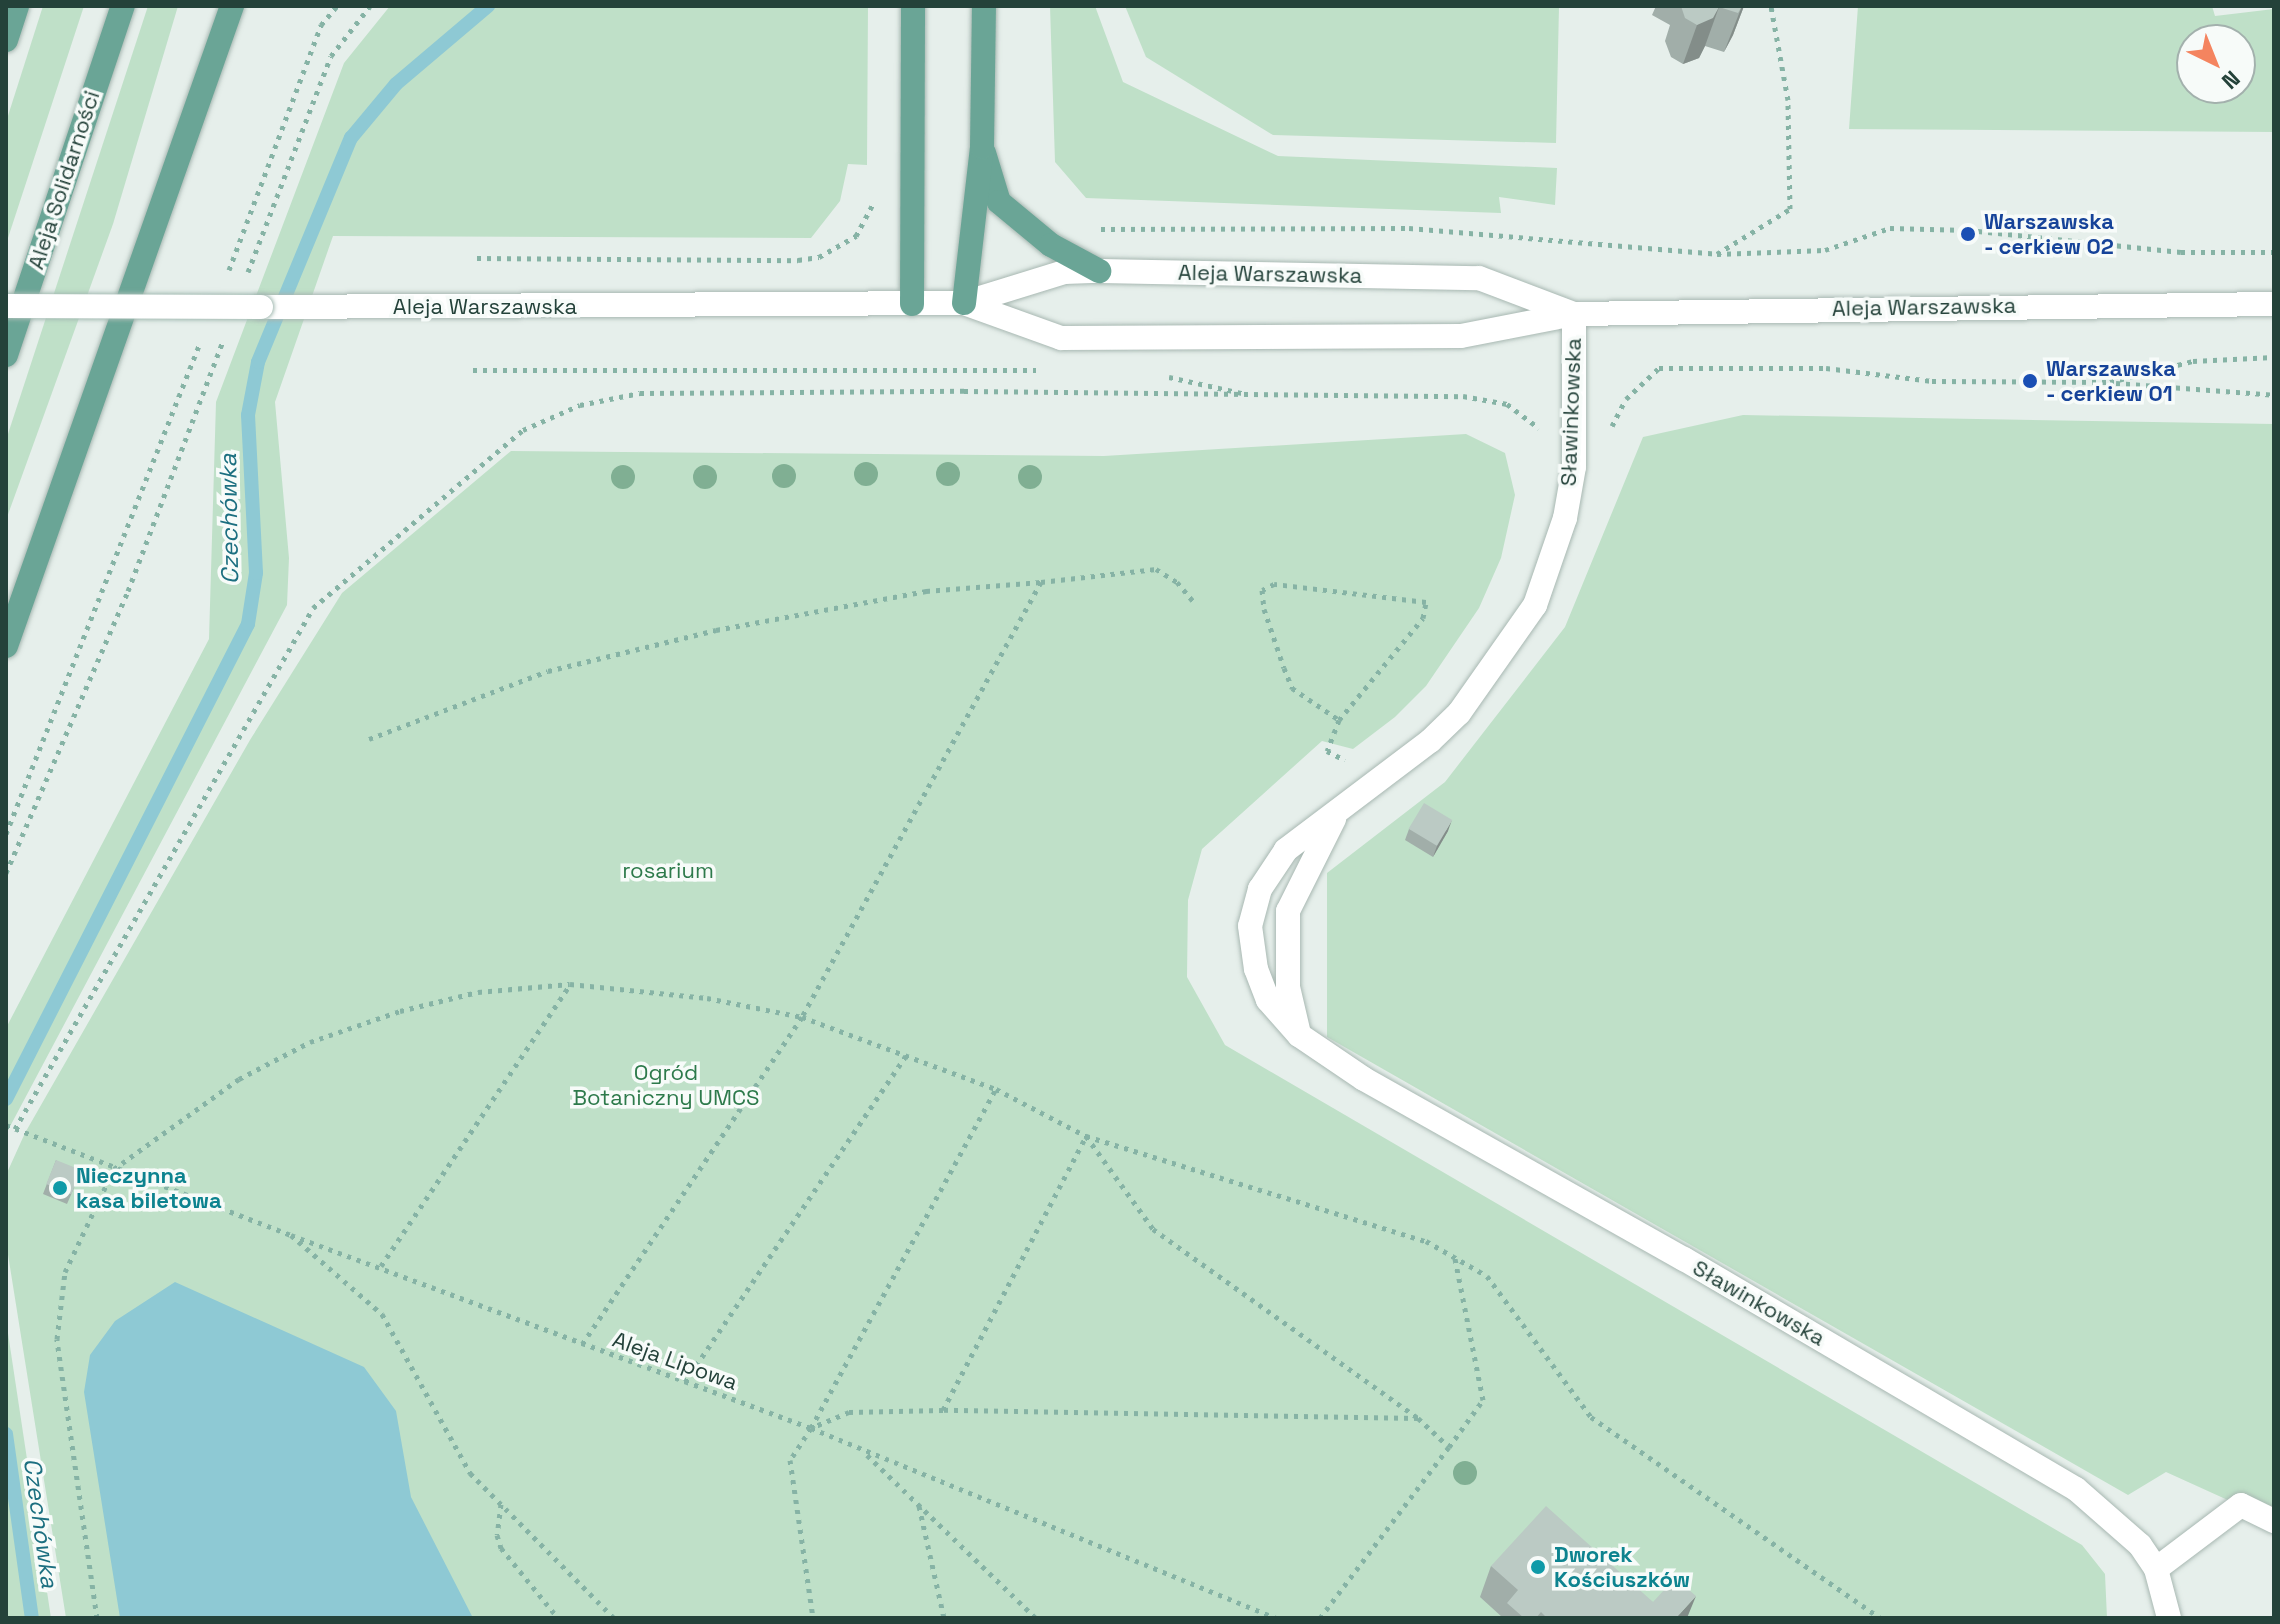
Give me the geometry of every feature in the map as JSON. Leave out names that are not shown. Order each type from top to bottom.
[{"type":"main road","points":[[6,40],[17,6]]},
{"type":"main road","name":"Aleja Solidarności","points":[[6,355],[123,6]]},
{"type":"main road","points":[[6,646],[232,6]]},
{"type":"main road","points":[[912,304],[913,6]]},
{"type":"main road","points":[[964,303],[982,147],[984,6]]},
{"type":"main road","points":[[982,147],[999,202],[1051,245],[1099,271]]},
{"type":"street","name":"Aleja Warszawska","points":[[6,306],[964,303],[1064,272],[1099,271],[1479,278],[1574,314]]},
{"type":"street","name":"Aleja Warszawska","points":[[964,303],[1061,338],[1461,336],[1574,314],[2274,304]]},
{"type":"street","name":"Sławinkowska","points":[[1574,314],[1574,430],[1565,518],[1535,605],[1514,642],[1459,713],[1430,741],[1286,850],[1260,889],[1250,926],[1256,969],[1268,1000],[1299,1035],[1364,1079],[1684,1259],[2076,1489],[2122,1524],[2156,1569],[2169,1618]]},
{"type":"street","name":"Sławinkowska","points":[[1299,1035],[1288,987],[1288,911],[1341,807]]},
{"type":"street","points":[[2156,1569],[2241,1505],[2274,1521]]},
{"type":"path","points":[[225,279],[321,25],[337,6]]},
{"type":"path","points":[[245,280],[331,56],[370,6]]},
{"type":"path","points":[[1717,254],[1790,209],[1788,100],[1771,6]]},
{"type":"path","points":[[477,258],[798,260],[819,257],[856,236],[876,197]]},
{"type":"path","points":[[1093,229],[1409,228],[1717,254],[1825,250],[1890,228],[1968,230],[2181,252],[2274,252]]},
{"type":"path","points":[[6,834],[203,337]]},
{"type":"path","points":[[6,873],[128,591],[223,339]]},
{"type":"path","points":[[2110,382],[2193,361],[2274,357]]},
{"type":"path","points":[[1532,428],[1608,433],[1626,399],[1659,368],[1826,368],[1932,381],[2110,382],[2274,395]]},
{"type":"path","points":[[473,370],[1041,370]]},
{"type":"path","points":[[1166,376],[1254,395]]},
{"type":"path","points":[[10,1127],[313,608],[523,430],[580,405],[640,393],[1254,395],[1485,399],[1507,404],[1532,428],[1539,441]]},
{"type":"path","points":[[369,739],[548,671],[701,633],[926,591],[1156,569],[1177,582],[1194,602]]},
{"type":"path","points":[[582,1344],[802,1017],[1041,582]]},
{"type":"path","points":[[1339,720],[1292,688],[1264,609],[1262,590],[1274,584],[1426,602],[1423,618],[1339,720],[1327,751],[1348,762],[1360,753]]},
{"type":"path","points":[[381,1266],[570,984]]},
{"type":"path","points":[[97,1618],[57,1339],[65,1272],[114,1169],[187,1112],[310,1042],[478,992],[570,984],[707,998],[802,1017],[996,1089],[1086,1136],[1426,1241],[1487,1276],[1591,1417],[1880,1618]]},
{"type":"path","points":[[685,1382],[906,1056]]},
{"type":"path","points":[[813,1618],[790,1460],[811,1428],[996,1089]]},
{"type":"path","name":"Aleja Lipowa","points":[[10,1127],[114,1169],[811,1428],[1276,1618]]},
{"type":"path","points":[[943,1410],[1086,1136]]},
{"type":"path","points":[[1086,1136],[1153,1229],[1418,1418],[1449,1447]]},
{"type":"path","points":[[291,1235],[382,1314],[470,1473],[614,1618]]},
{"type":"path","points":[[1320,1618],[1483,1400],[1455,1258]]},
{"type":"path","points":[[811,1428],[849,1412],[943,1410],[1418,1418]]},
{"type":"path","points":[[864,1452],[1036,1618]]},
{"type":"path","points":[[501,1504],[497,1525],[501,1548],[558,1618]]},
{"type":"path","points":[[919,1505],[944,1618]]},
{"type":"green space","points":[[43,6],[84,6],[6,244],[6,122]]},
{"type":"green space","points":[[148,6],[178,6],[113,224],[6,520],[6,440]]},
{"type":"green space","points":[[390,6],[868,6],[867,165],[848,164],[840,201],[811,238],[333,236],[275,402],[289,558],[287,605],[6,1134],[6,1028],[209,639],[216,402],[344,63]]},
{"type":"green space","points":[[1050,6],[1095,6],[1123,82],[1278,156],[1557,168],[1555,205],[1499,197],[1501,213],[1086,198],[1055,162]]},
{"type":"green space","points":[[1125,6],[1559,6],[1556,143],[1273,135],[1146,57]]},
{"type":"green space","points":[[1858,6],[2212,6],[2215,16],[2274,9],[2274,132],[1849,129]]},
{"type":"green space","points":[[1743,415],[2274,424],[2274,1521],[2166,1472],[2128,1495],[1327,1037],[1327,873],[1445,782],[1565,627],[1643,437]]},
{"type":"green space","name":"Ogród Botaniczny UMCS","points":[[1466,434],[1505,453],[1515,495],[1501,558],[1479,608],[1426,686],[1395,717],[1353,749],[1322,741],[1202,849],[1188,900],[1187,977],[1225,1045],[2082,1545],[2105,1574],[2107,1618],[66,1618],[6,1242],[6,1175],[25,1133],[250,740],[342,593],[511,451],[1104,456]]},
{"type":"green space","points":[[6,1320],[51,1618],[6,1618]]},
{"type":"water","points":[[175,1282],[364,1367],[396,1411],[411,1497],[473,1618],[120,1618],[84,1392],[90,1355],[115,1321]]},
{"type":"building","points":[[1681,6],[1742,6],[1738,13],[1719,7],[1713,18],[1697,25],[1685,18]]},
{"type":"building","points":[[1424,803],[1452,820],[1437,846],[1409,829]]},
{"type":"building","points":[[56,1160],[81,1170],[71,1194],[46,1184]]},
{"type":"building","points":[[1546,1506],[1653,1602],[1675,1578],[1696,1596],[1676,1618],[1547,1618],[1541,1612],[1536,1618],[1524,1618],[1507,1603],[1518,1590],[1491,1566]]},
{"type":"waterway","name":"Czechówka","points":[[6,1099],[248,624],[256,573],[248,415],[258,362],[351,138],[396,84],[488,6]]},
{"type":"waterway","name":"Czechówka","points":[[6,1434],[32,1618]]},
{"type":"place","name":"Warszawska - cerkiew 02","points":[[1968,234]]},
{"type":"place","name":"Warszawska - cerkiew 01","points":[[2030,381]]},
{"type":"place","name":"Nieczynna kasa biletowa","points":[[60,1188]]},
{"type":"place","name":"Dworek Kościuszków","points":[[1538,1567]]},
{"type":"park label","name":"rosarium","points":[[668,871]]}]
